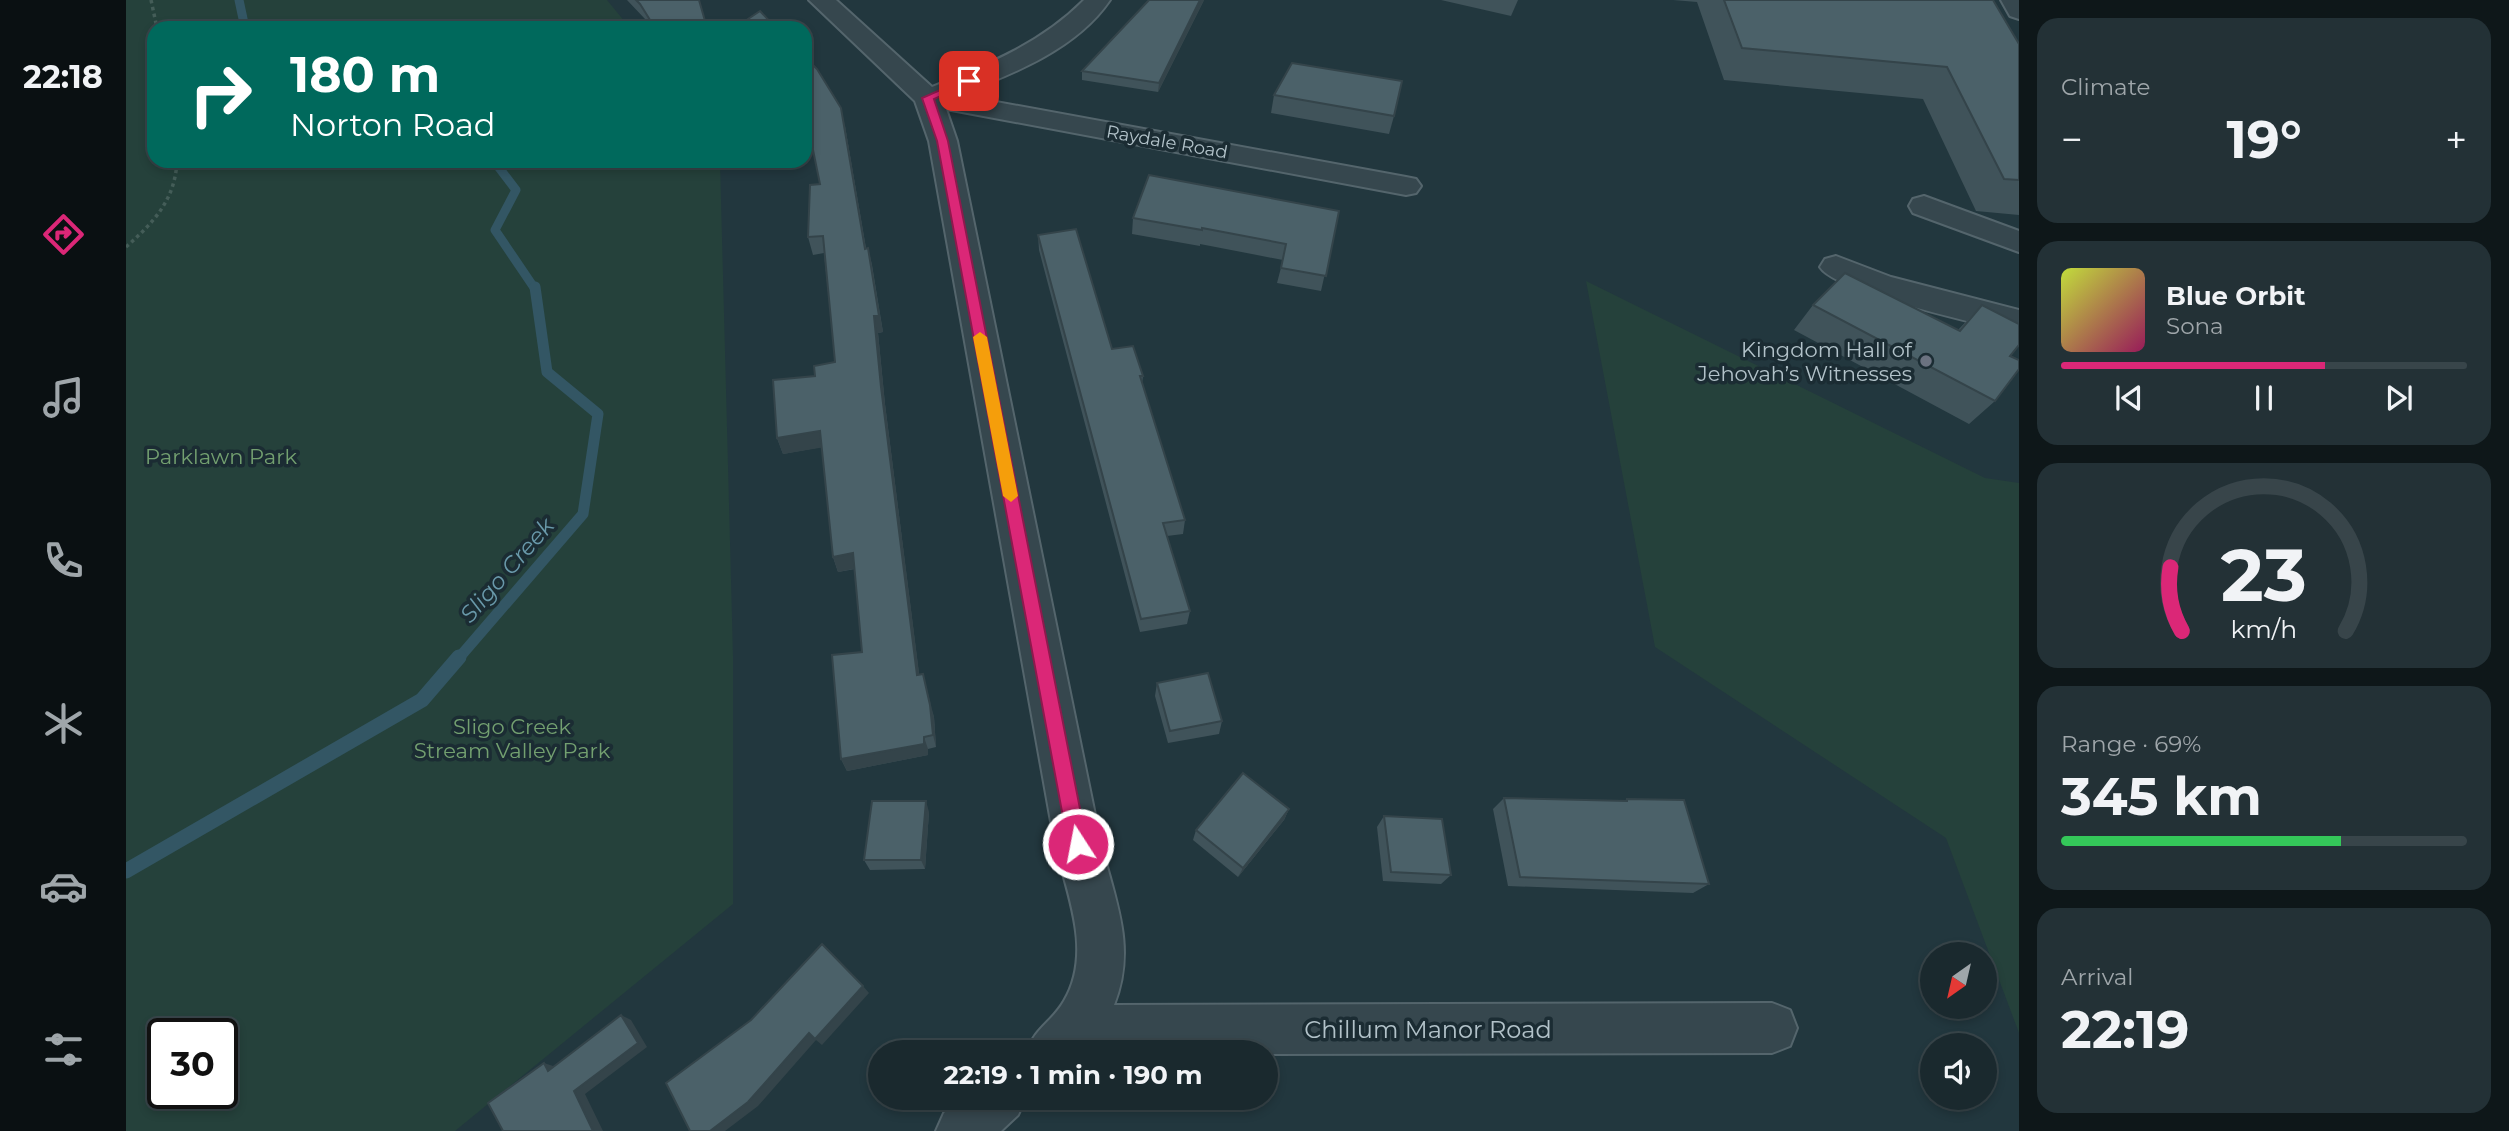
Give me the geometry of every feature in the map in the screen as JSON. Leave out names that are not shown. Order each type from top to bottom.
[{"type":"street","points":[[821,0],[928,98],[943,141],[1078,844],[1102,956],[1090,1005],[1064,1040]]},
{"type":"street","points":[[928,98],[990,73],[1033,51],[1070,28],[1098,0]]},
{"type":"street","points":[[2013,0],[2019,11]]},
{"type":"street","name":"Raydale Road","points":[[928,98],[1406,186]]},
{"type":"street","points":[[1924,206],[2019,243]]},
{"type":"street","points":[[1836,267],[1882,286],[2019,322]]},
{"type":"street","name":"Chillum Manor Road","points":[[1118,1040],[1772,1028]]},
{"type":"street","points":[[962,1131],[985,1110]]},
{"type":"path","points":[[151,0],[156,21]]},
{"type":"path","points":[[126,247],[160,216],[177,180],[177,168]]},
{"type":"green space","name":"Sligo Creek Stream Valley Park","points":[[126,0],[607,0],[624,21],[147,21],[147,168],[720,168],[733,656],[733,904],[455,1131],[126,1131]]},
{"type":"green space","points":[[1586,281],[1985,478],[2019,483],[2019,1033],[1997,974],[1997,942],[1985,942],[1946,838],[1655,647]]},
{"type":"building","points":[[636,0],[699,0],[705,21],[651,21]]},
{"type":"building","points":[[1149,0],[1200,0],[1159,83],[1082,71]]},
{"type":"building","points":[[1724,0],[1993,0],[2019,44],[2019,180],[2004,179],[1947,67],[1742,48]]},
{"type":"building","points":[[760,11],[769,21],[749,21],[748,19]]},
{"type":"building","points":[[1292,63],[1402,81],[1394,116],[1274,95]]},
{"type":"building","points":[[812,64],[841,108],[865,249],[868,248],[879,316],[874,316],[881,387],[917,675],[923,674],[933,735],[924,737],[924,744],[841,759],[832,655],[862,652],[853,553],[833,557],[820,431],[777,438],[773,380],[815,376],[814,366],[835,362],[823,236],[808,237],[810,185],[820,184],[812,145]]},
{"type":"building","points":[[1149,175],[1339,211],[1326,276],[1281,268],[1286,244],[1133,218]]},
{"type":"building","points":[[1076,229],[1112,349],[1133,346],[1143,376],[1140,376],[1185,520],[1163,523],[1190,611],[1141,619],[1038,235]]},
{"type":"building","points":[[1845,273],[1960,331],[1982,305],[2019,324],[2019,345],[2010,356],[2019,360],[2019,369],[1995,401],[1813,305]]},
{"type":"building","points":[[1208,673],[1222,721],[1170,731],[1157,683]]},
{"type":"building","points":[[1243,773],[1289,809],[1243,868],[1196,830]]},
{"type":"building","points":[[1504,798],[1684,800],[1709,884],[1520,877]]},
{"type":"building","points":[[872,801],[926,801],[921,860],[864,860]]},
{"type":"building","points":[[1384,816],[1442,819],[1451,875],[1391,872]]},
{"type":"building","points":[[822,944],[863,986],[815,1039],[809,1033],[748,1102],[710,1131],[690,1131],[666,1083],[751,1020]]},
{"type":"building","points":[[621,1015],[638,1043],[574,1091],[593,1131],[503,1131],[488,1103],[544,1063],[548,1071]]},
{"type":"waterway","name":"Sligo Creek","points":[[239,0],[244,21]]},
{"type":"waterway","name":"Sligo Creek","points":[[499,168],[516,190],[495,230],[535,289]]},
{"type":"waterway","name":"Sligo Creek","points":[[458,659],[583,514],[598,414],[547,372],[535,287]]},
{"type":"waterway","name":"Sligo Creek","points":[[126,871],[422,700],[459,657]]},
{"type":"slow traffic","points":[[980,337],[1011,496]]},
{"type":"place","name":"Kingdom Hall of Jehovah’s Witnesses","points":[[1926,361]]},
{"type":"route","points":[[969,81],[928,98],[943,141],[1078,844]]},
{"type":"park label","name":"Parklawn Park","points":[[221,456]]}]
